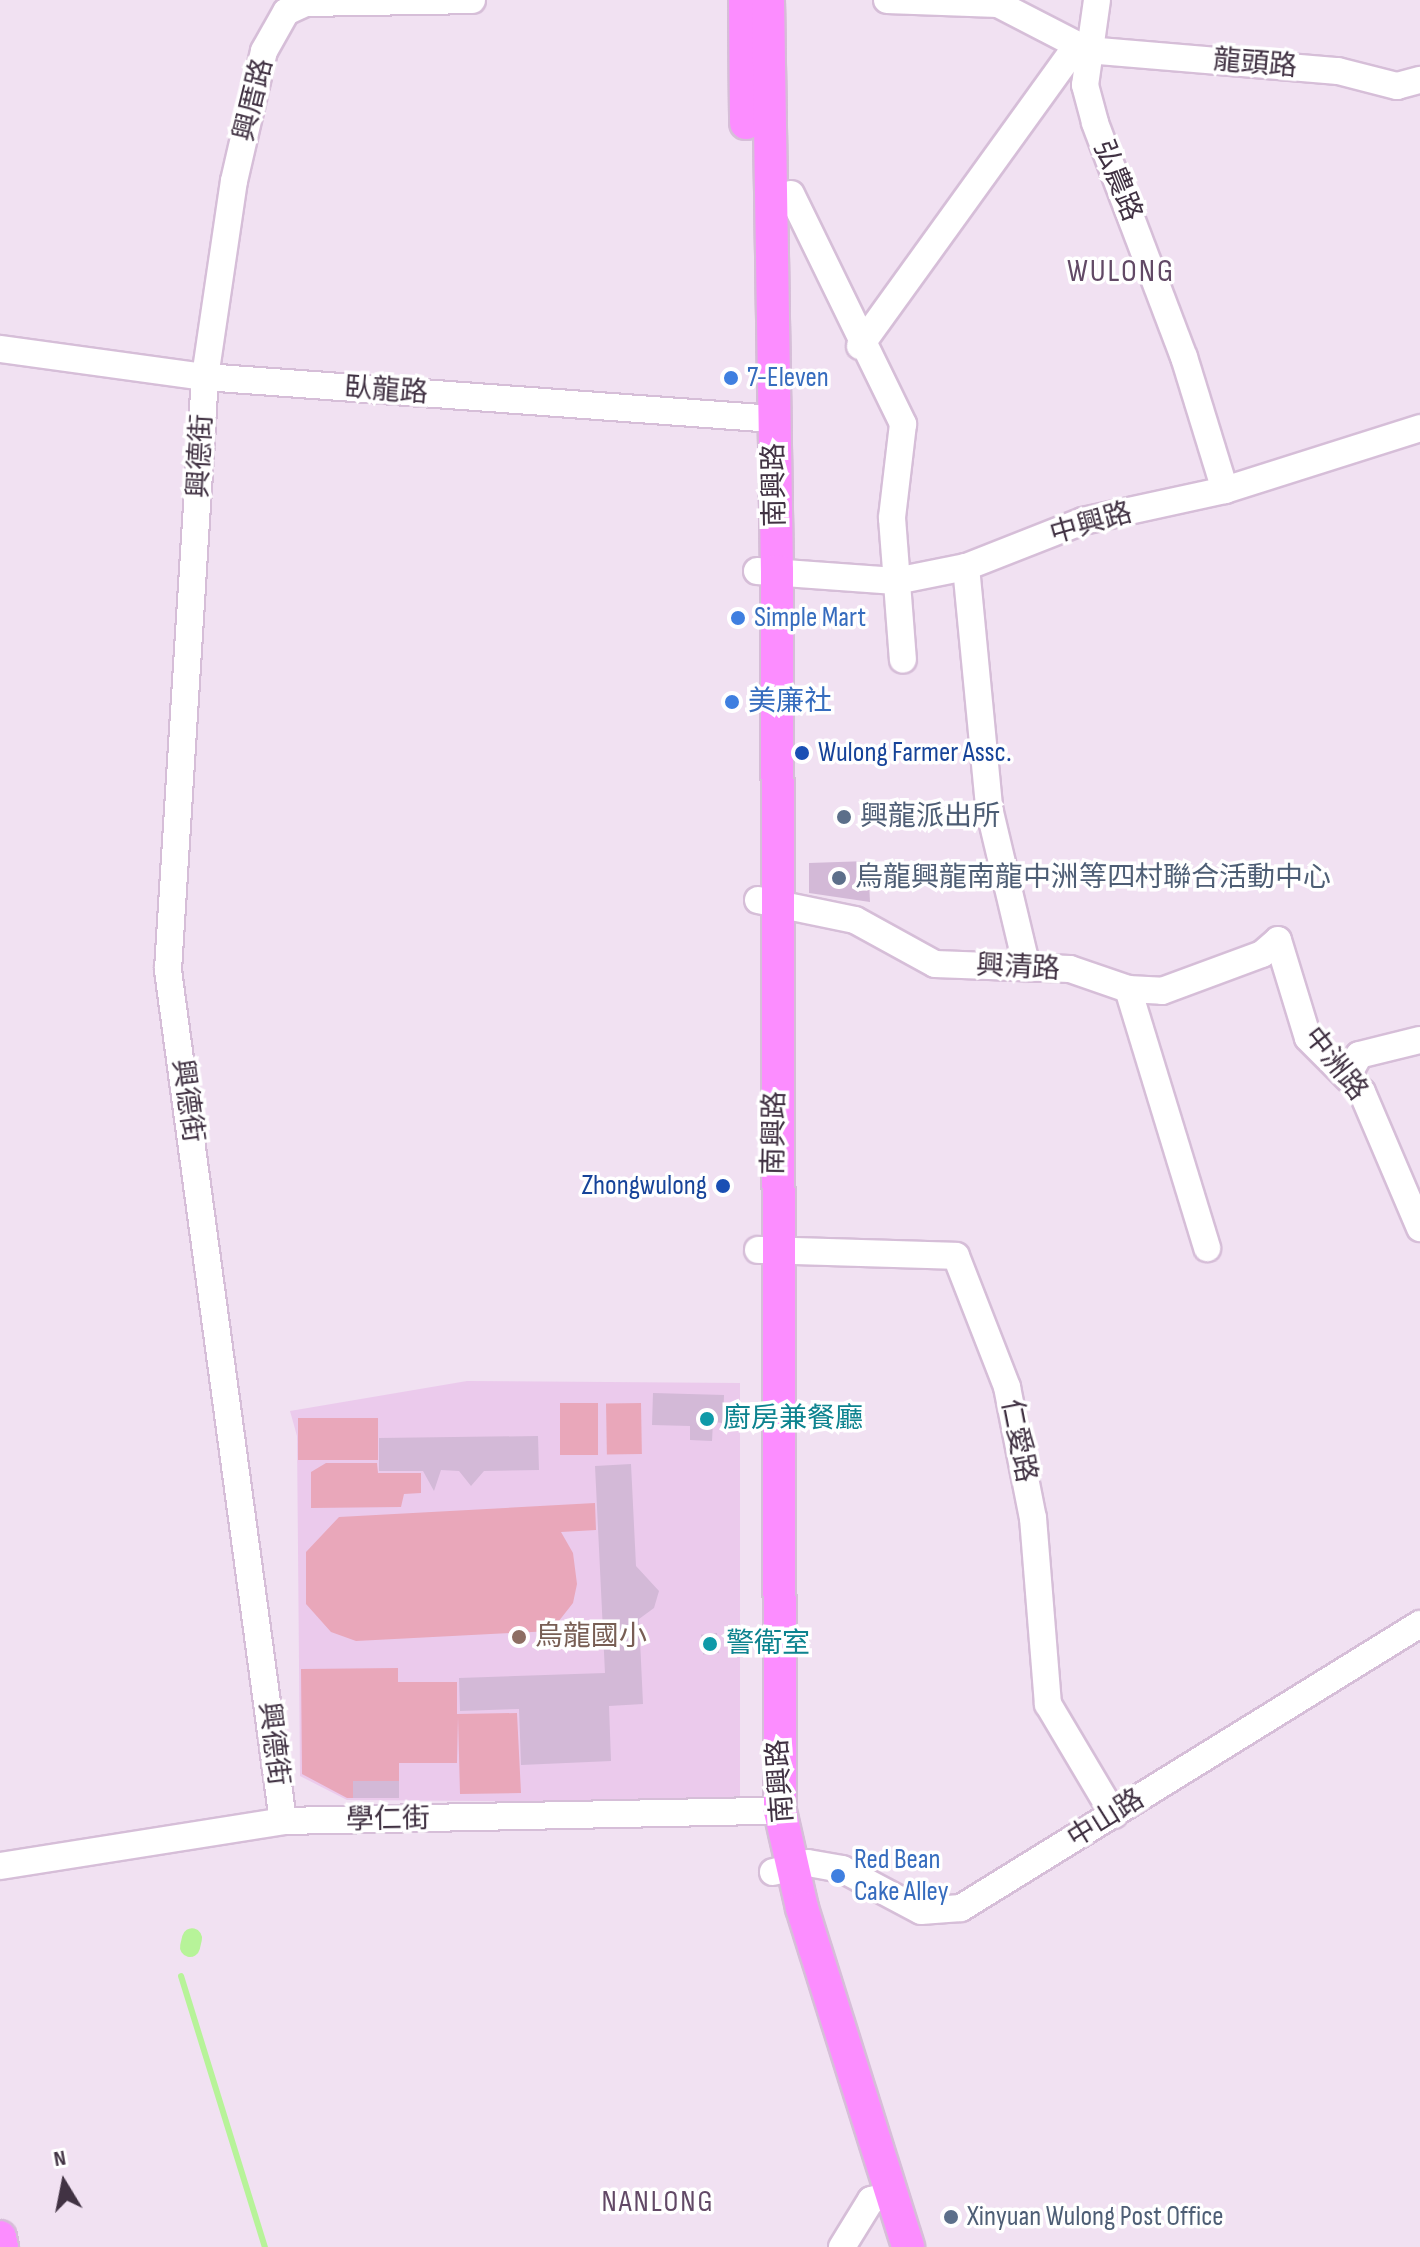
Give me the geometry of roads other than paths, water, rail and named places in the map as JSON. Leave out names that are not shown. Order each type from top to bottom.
[{"type":"main road","name":"南興路","points":[[745,0],[765,419]]},
{"type":"main road","name":"南興路","points":[[768,0],[765,419],[770,1812],[782,1870],[880,2198],[887,2247]]},
{"type":"main road","name":"南興路","points":[[880,2198],[908,2247]]},
{"type":"main road","points":[[0,2237],[2,2247]]},
{"type":"street","name":"興厝路","points":[[205,377],[234,181],[264,51],[286,12],[305,3],[472,0]]},
{"type":"street","name":"龍頭路","points":[[887,0],[998,4],[1082,48],[1338,71],[1397,86],[1420,80]]},
{"type":"street","points":[[860,346],[1082,48],[1097,0]]},
{"type":"street","name":"弘農路","points":[[1082,48],[1085,85],[1095,123],[1179,343],[1225,490]]},
{"type":"street","points":[[791,194],[860,346],[903,424],[893,469],[896,581],[903,660]]},
{"type":"street","name":"臥龍路","points":[[0,349],[205,377],[765,419]]},
{"type":"street","name":"興德街","points":[[205,377],[168,970],[283,1821]]},
{"type":"street","name":"中興路","points":[[767,571],[896,581],[966,567],[1083,521],[1225,490],[1420,428]]},
{"type":"street","points":[[966,567],[989,808],[1027,968]]},
{"type":"street","name":"興清路","points":[[767,900],[855,920],[935,964],[1070,969],[1128,989],[1162,991],[1262,954],[1278,940]]},
{"type":"street","name":"中洲路","points":[[1278,940],[1308,1038],[1362,1092],[1420,1228]]},
{"type":"street","points":[[1128,989],[1207,1248]]},
{"type":"street","points":[[1347,1077],[1359,1055],[1420,1040]]},
{"type":"street","name":"仁愛路","points":[[766,1250],[956,1256],[1010,1401],[1033,1518],[1048,1704],[1114,1815]]},
{"type":"street","name":"中山路","points":[[782,1870],[842,1869],[921,1911],[961,1908],[1420,1624]]},
{"type":"street","name":"學仁街","points":[[0,1866],[283,1821],[770,1812]]},
{"type":"street","points":[[842,2247],[880,2198]]},
{"type":"waterway","points":[[190,1947],[192,1938]]},
{"type":"waterway","points":[[181,1976],[265,2247]]},
{"type":"place","name":"7-Eleven","points":[[731,378]]},
{"type":"place","name":"Simple Mart","points":[[738,618]]},
{"type":"place","name":"美廉社","points":[[732,702]]},
{"type":"place","name":"Wulong Farmer Assc.","points":[[802,753]]},
{"type":"place","name":"興龍派出所","points":[[844,817]]},
{"type":"place","name":"烏龍興龍南龍中洲等四村聯合活動中心","points":[[839,878]]},
{"type":"place","name":"Zhongwulong","points":[[723,1186]]},
{"type":"place","name":"廚房兼餐廳","points":[[707,1419]]},
{"type":"place","name":"烏龍國小","points":[[519,1637]]},
{"type":"place","name":"警衛室","points":[[710,1644]]},
{"type":"place","name":"Red Bean Cake Alley","points":[[838,1876]]},
{"type":"place","name":"Xinyuan Wulong Post Office","points":[[951,2217]]},
{"type":"district","name":"WULONG","points":[[1121,272]]},
{"type":"district","name":"NANLONG","points":[[658,2202]]}]
